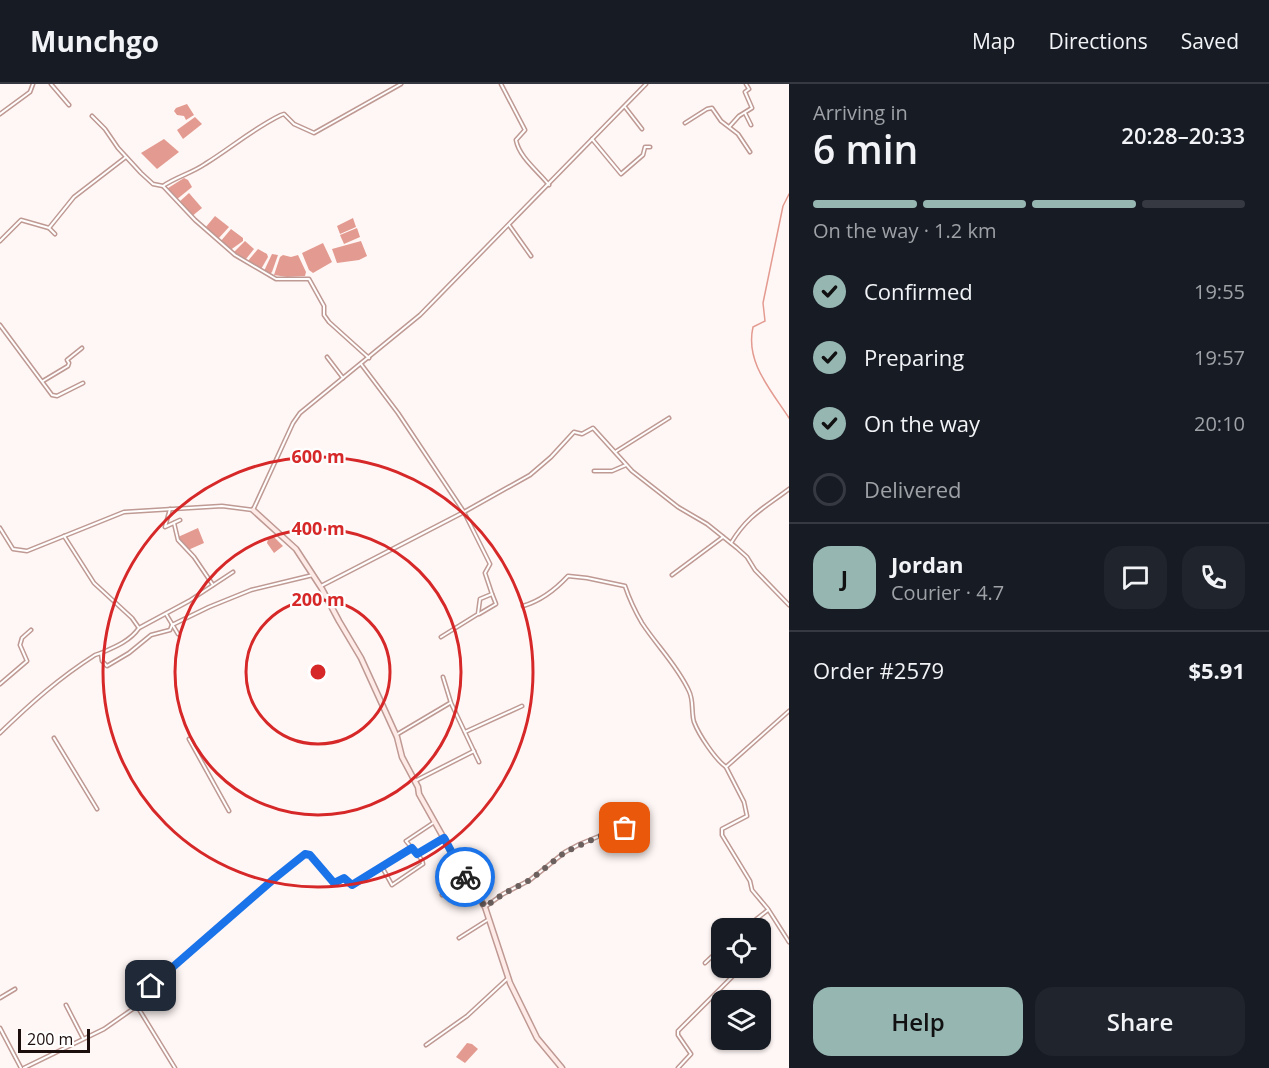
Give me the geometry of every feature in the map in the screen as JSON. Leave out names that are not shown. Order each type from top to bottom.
[{"type":"street","points":[[0,114],[30,92],[33,84]]},
{"type":"street","points":[[51,84],[69,105]]},
{"type":"street","points":[[163,186],[204,165],[241,139],[284,114],[294,124],[314,133],[401,84]]},
{"type":"street","points":[[501,84],[525,130],[516,140],[517,145],[549,185]]},
{"type":"street","points":[[253,510],[293,423],[300,413],[420,315],[646,84]]},
{"type":"street","points":[[729,128],[739,116],[752,108],[745,92],[749,89],[746,84]]},
{"type":"street","points":[[625,107],[642,129]]},
{"type":"street","points":[[685,123],[712,108],[729,128],[731,127],[738,134],[750,152]]},
{"type":"street","points":[[745,113],[751,125]]},
{"type":"street","points":[[92,116],[126,157],[153,184],[163,186],[195,220],[235,255],[276,279],[309,279],[324,306],[324,315],[329,322],[369,357]]},
{"type":"street","points":[[592,139],[621,174],[643,155],[645,147],[650,147]]},
{"type":"street","points":[[49,228],[74,197],[126,157]]},
{"type":"street","points":[[0,241],[21,220],[49,228],[55,234]]},
{"type":"street","points":[[509,225],[531,256]]},
{"type":"street","points":[[0,325],[52,395],[57,396],[83,383]]},
{"type":"street","points":[[43,381],[70,365],[67,360],[82,348]]},
{"type":"street","points":[[327,357],[343,378]]},
{"type":"street","points":[[361,364],[398,413],[464,512],[490,564],[485,573],[496,604],[441,637]]},
{"type":"street","points":[[615,452],[669,418]]},
{"type":"street","points":[[321,586],[530,475],[551,458],[574,432],[582,434],[594,428],[626,465],[670,501],[723,537],[747,557],[755,570],[789,604]]},
{"type":"street","points":[[594,471],[612,471],[626,465]]},
{"type":"street","points":[[731,543],[744,523],[754,513],[789,489]]},
{"type":"street","points":[[0,528],[13,549],[27,551],[124,512],[222,506],[253,510],[296,549],[321,586],[362,658],[419,794],[467,880],[485,907],[509,977],[537,1038],[562,1068]]},
{"type":"street","points":[[170,510],[165,527],[180,520]]},
{"type":"street","points":[[174,523],[178,540],[194,557],[213,585]]},
{"type":"street","points":[[64,536],[94,583],[132,618],[139,628]]},
{"type":"street","points":[[672,575],[723,537]]},
{"type":"street","points":[[0,733],[63,676],[117,646],[135,634],[139,628],[233,572]]},
{"type":"street","points":[[101,653],[102,661],[107,666],[129,653],[151,635],[170,630],[172,625],[209,607],[251,590],[313,575]]},
{"type":"street","points":[[524,606],[536,601],[568,576],[625,586],[642,623],[688,689],[695,724],[712,752],[726,767],[744,802],[747,816],[724,827],[723,835],[750,880],[752,890],[768,909],[789,942]]},
{"type":"street","points":[[478,614],[480,599],[492,594]]},
{"type":"street","points":[[166,614],[178,634]]},
{"type":"street","points":[[0,684],[27,661],[20,645],[22,638],[31,630]]},
{"type":"street","points":[[443,677],[451,703],[479,762]]},
{"type":"street","points":[[396,735],[451,703]]},
{"type":"street","points":[[465,732],[522,706]]},
{"type":"street","points":[[726,767],[789,711]]},
{"type":"street","points":[[54,738],[97,809]]},
{"type":"street","points":[[189,739],[229,811]]},
{"type":"street","points":[[415,781],[474,751]]},
{"type":"street","points":[[618,810],[629,844]]},
{"type":"street","points":[[382,867],[392,885],[423,864],[406,841],[435,822]]},
{"type":"street","points":[[485,907],[503,894],[530,880],[565,852],[607,833],[640,826]]},
{"type":"street","points":[[417,854],[444,838]]},
{"type":"street","points":[[175,1068],[135,1001],[305,854],[310,855],[336,883],[344,878],[353,885],[412,848]]},
{"type":"street","points":[[442,895],[467,880]]},
{"type":"street","points":[[757,918],[768,909]]},
{"type":"street","points":[[459,938],[489,919]]},
{"type":"street","points":[[705,963],[711,957]]},
{"type":"street","points":[[426,1045],[467,1016],[509,977]]},
{"type":"street","points":[[678,1068],[691,1054],[678,1035],[678,1031],[731,978]]},
{"type":"street","points":[[0,998],[15,989]]},
{"type":"street","points":[[66,1005],[83,1038]]},
{"type":"street","points":[[0,1028],[22,1068],[104,1029],[137,1006]]},
{"type":"shaded area","points":[[187,104],[194,115],[186,120],[184,116],[177,115],[174,111]]},
{"type":"shaded area","points":[[195,117],[202,124],[183,139],[177,130]]},
{"type":"shaded area","points":[[164,139],[179,152],[157,169],[141,153]]},
{"type":"shaded area","points":[[184,178],[192,187],[176,200],[165,190]]},
{"type":"shaded area","points":[[189,193],[202,208],[191,217],[178,203]]},
{"type":"shaded area","points":[[215,216],[229,227],[218,239],[214,239],[205,228]]},
{"type":"shaded area","points":[[353,218],[356,227],[340,234],[337,226]]},
{"type":"shaded area","points":[[357,228],[360,237],[344,244],[340,235]]},
{"type":"shaded area","points":[[231,229],[243,238],[243,241],[229,251],[220,242]]},
{"type":"shaded area","points":[[245,241],[254,249],[246,259],[242,260],[233,253]]},
{"type":"shaded area","points":[[361,241],[367,256],[359,260],[337,263],[332,249]]},
{"type":"shaded area","points":[[323,243],[332,262],[313,273],[309,270],[302,253]]},
{"type":"shaded area","points":[[258,249],[268,257],[260,271],[247,262]]},
{"type":"shaded area","points":[[272,254],[278,255],[270,274],[264,271]]},
{"type":"shaded area","points":[[283,255],[291,257],[298,255],[306,272],[305,276],[274,275],[280,257]]},
{"type":"shaded area","points":[[198,528],[204,543],[188,550],[178,537]]},
{"type":"shaded area","points":[[274,537],[283,546],[274,553],[267,543],[268,539]]},
{"type":"shaded area","points":[[467,1043],[478,1049],[465,1063],[456,1057]]},
{"type":"waterway","points":[[789,194],[783,206],[763,303],[765,321],[753,327],[752,340],[756,364],[761,375],[789,418]]},
{"type":"way so far","points":[[465,877],[485,907],[503,894],[530,880],[565,852],[607,833],[625,828]]},
{"type":"route","points":[[151,986],[305,854],[310,855],[334,883],[345,878],[352,885],[412,848],[417,854],[444,838],[465,877]]}]
